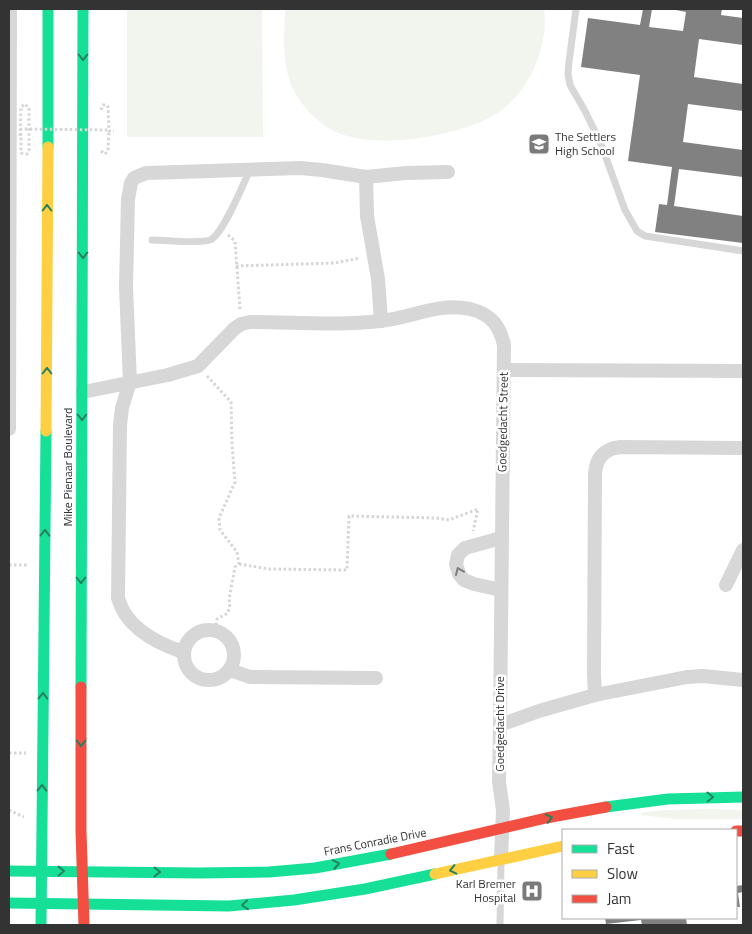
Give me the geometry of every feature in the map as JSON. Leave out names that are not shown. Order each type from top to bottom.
[{"type":"main road","name":"Mike Pienaar Boulevard","points":[[41,925],[47,376],[48,9]]},
{"type":"main road","name":"Mike Pienaar Boulevard","points":[[84,9],[80,831],[84,925]]},
{"type":"main road","name":"Frans Conradie Drive","points":[[9,872],[232,873],[296,870],[390,854],[502,828],[622,804],[670,798],[743,797]]},
{"type":"main road","points":[[9,903],[229,906],[294,900],[365,889],[562,846]]},
{"type":"street","points":[[9,429],[10,9]]},
{"type":"street","points":[[183,652],[159,643],[147,636],[124,613],[118,598],[120,425],[122,408],[130,382],[126,287],[128,199],[131,183],[134,178],[146,173],[315,169],[366,177],[406,173],[448,172]]},
{"type":"street","points":[[83,392],[168,375],[198,366],[241,324],[250,322],[328,323],[382,321],[378,279],[367,216],[366,177]]},
{"type":"street","name":"Goedgedacht Street","points":[[382,321],[448,307],[472,309],[484,314],[495,322],[500,330],[504,345],[501,590]]},
{"type":"street","points":[[504,370],[743,371]]},
{"type":"street","points":[[595,695],[594,484],[595,466],[598,459],[608,450],[614,448],[743,448]]},
{"type":"street","points":[[501,538],[470,546],[460,552],[456,564],[459,574],[469,583],[501,590]]},
{"type":"street","points":[[726,585],[743,550]]},
{"type":"street","name":"Goedgedacht Drive","points":[[501,590],[499,782],[503,810],[501,858]]},
{"type":"street","points":[[204,630],[215,630],[226,636],[231,642],[234,658],[230,670],[213,680],[198,678],[186,667],[183,652],[185,644],[196,633],[204,630]]},
{"type":"street","points":[[230,670],[250,676],[376,678]]},
{"type":"street","points":[[500,726],[539,711],[595,695],[694,676],[743,680]]},
{"type":"lane","points":[[576,9],[568,74],[570,84],[593,125],[625,210],[632,223],[645,236],[743,251]]},
{"type":"lane","points":[[152,240],[211,240],[221,230],[250,170]]},
{"type":"lane","points":[[500,925],[501,858]]},
{"type":"path","points":[[20,136],[21,106],[25,104],[29,108],[29,116],[29,124],[29,133],[29,150],[27,154],[21,153],[21,129],[31,129],[40,129],[60,130],[109,130],[107,154],[101,152],[101,144]]},
{"type":"path","points":[[101,115],[102,107],[107,105],[109,108],[111,131]]},
{"type":"path","points":[[101,121],[101,137]]},
{"type":"path","points":[[221,230],[235,240],[241,324]]},
{"type":"path","points":[[236,266],[335,263],[374,256]]},
{"type":"path","points":[[198,366],[231,402],[235,482],[219,518],[220,530],[238,552],[238,564],[229,599],[228,613],[217,619],[215,630]]},
{"type":"path","points":[[238,564],[269,569],[346,570],[349,516],[449,520],[478,509],[470,546]]},
{"type":"path","points":[[9,565],[27,565]]},
{"type":"path","points":[[9,753],[26,753]]},
{"type":"path","points":[[9,810],[24,817]]},
{"type":"shaded area","points":[[127,9],[262,9],[263,137],[127,137]]},
{"type":"shaded area","points":[[286,9],[544,9],[544,36],[536,64],[522,90],[502,110],[486,119],[467,127],[422,138],[376,140],[356,138],[331,130],[307,110],[294,91],[287,72],[285,53]]},
{"type":"shaded area","points":[[665,810],[743,810],[743,819],[675,819],[641,815],[641,813]]},
{"type":"building","points":[[643,9],[652,9],[649,27],[683,31],[686,12],[671,9],[722,9],[721,15],[743,18],[743,45],[699,39],[694,77],[743,84],[743,111],[688,104],[683,142],[743,150],[743,177],[679,169],[674,206],[743,216],[743,243],[655,232],[659,204],[667,205],[672,167],[628,161],[640,75],[581,67],[588,18],[640,25]]},
{"type":"building","points":[[743,885],[743,892],[738,893],[740,907],[737,907],[737,886]]},
{"type":"building","points":[[605,919],[686,919],[687,925],[642,925],[641,920],[606,924]]},
{"type":"traffic: fast","points":[[48,9],[48,147]]},
{"type":"traffic: fast","points":[[81,687],[83,9]]},
{"type":"traffic: fast","points":[[41,925],[46,431]]},
{"type":"traffic: fast","points":[[606,807],[668,799],[743,797]]},
{"type":"traffic: fast","points":[[9,871],[269,872],[315,868],[391,854]]},
{"type":"traffic: fast","points":[[9,903],[229,906],[294,900],[365,889],[435,874]]},
{"type":"traffic: slow","points":[[46,431],[48,147]]},
{"type":"traffic: slow","points":[[435,874],[562,846]]},
{"type":"traffic: jam","points":[[81,687],[81,831],[84,925]]},
{"type":"traffic: jam","points":[[391,854],[546,818],[606,807]]},
{"type":"traffic: jam","points":[[737,831],[743,831]]},
{"type":"place","name":"The Settlers High School","points":[[539,144]]},
{"type":"place","name":"Karl Bremer Hospital","points":[[532,891]]}]
